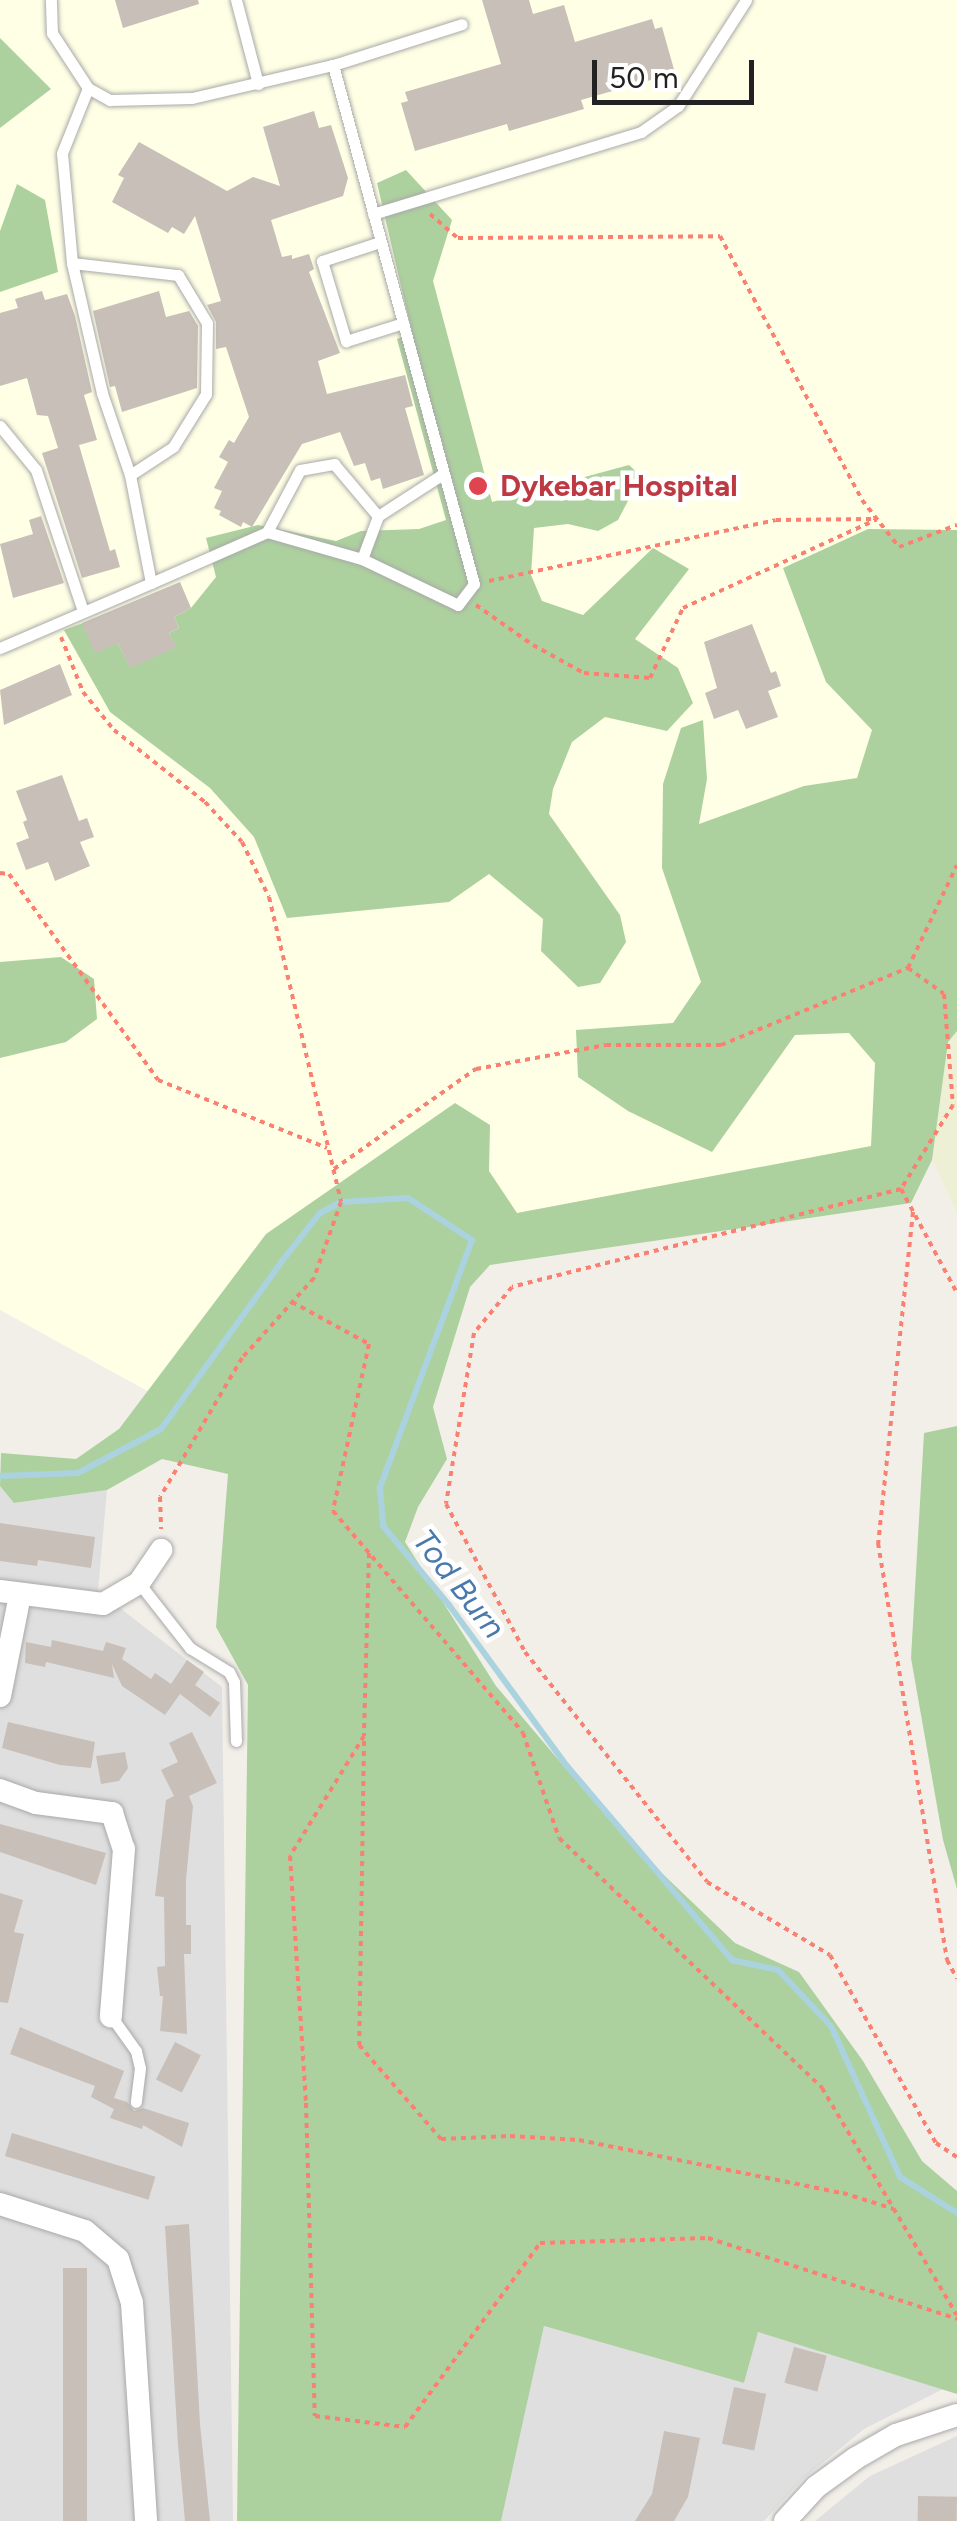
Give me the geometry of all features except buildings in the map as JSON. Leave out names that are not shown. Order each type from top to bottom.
[{"type":"street","points":[[0,1696],[10,1593],[102,1604],[139,1583],[161,1550]]},
{"type":"street","points":[[0,1790],[36,1803],[112,1813],[124,1850],[111,2016]]},
{"type":"street","points":[[0,2204],[85,2232],[118,2259],[132,2303],[146,2521]]},
{"type":"street","points":[[785,2521],[816,2488],[856,2458],[896,2435],[957,2416]]},
{"type":"lane","points":[[51,0],[52,33],[88,88],[110,100],[176,99],[258,84],[462,24]]},
{"type":"lane","points":[[236,0],[258,84]]},
{"type":"lane","points":[[373,214],[641,132],[678,106],[746,0]]},
{"type":"lane","points":[[267,532],[362,559],[458,605],[474,584],[333,65]]},
{"type":"lane","points":[[88,88],[62,153],[72,263],[102,393],[130,476],[152,583]]},
{"type":"lane","points":[[380,242],[322,261],[346,341],[403,323]]},
{"type":"lane","points":[[72,263],[178,276],[207,323],[206,394],[173,447],[130,476]]},
{"type":"lane","points":[[0,426],[36,470],[83,611]]},
{"type":"lane","points":[[0,648],[267,532],[300,470],[334,464],[378,516]]},
{"type":"lane","points":[[362,559],[378,516],[443,474]]},
{"type":"lane","points":[[139,1583],[190,1648],[229,1672],[234,1682],[236,1741]]},
{"type":"lane","points":[[111,2016],[136,2052],[140,2068],[136,2102]]},
{"type":"path","points":[[415,201],[458,238],[720,236],[862,500],[899,547],[957,525]]},
{"type":"path","points":[[474,584],[776,520],[877,519]]},
{"type":"path","points":[[464,597],[533,645],[584,673],[650,678],[683,608],[877,519]]},
{"type":"path","points":[[56,623],[82,692],[114,730],[205,802],[242,842],[269,897],[340,1202],[314,1278],[242,1358],[160,1497],[161,1550]]},
{"type":"path","points":[[334,1169],[476,1069],[606,1044],[721,1044],[908,968],[957,865]]},
{"type":"path","points":[[0,873],[9,874],[158,1080],[330,1149]]},
{"type":"path","points":[[908,968],[944,994],[952,1105],[901,1189],[512,1287],[474,1333],[446,1504],[524,1652],[707,1882],[830,1956],[936,2143],[957,2157]]},
{"type":"path","points":[[901,1189],[957,1293]]},
{"type":"path","points":[[913,1212],[878,1543],[948,1960],[957,1979]]},
{"type":"path","points":[[292,1302],[370,1344],[333,1511],[523,1733],[559,1838],[822,2088],[957,2317]]},
{"type":"path","points":[[370,1553],[359,2045],[441,2139],[579,2140],[843,2192],[894,2208]]},
{"type":"path","points":[[364,1736],[290,1856],[306,2103],[314,2416],[404,2427],[540,2243],[708,2238],[957,2317]]},
{"type":"shaded area","name":"Dykebar Hospital","points":[[0,0],[957,0],[957,972],[897,1169],[477,1251],[371,1514],[0,1310]]},
{"type":"shaded area","points":[[957,1031],[957,1213],[932,1160],[948,1042]]},
{"type":"shaded area","points":[[0,1486],[15,1503],[107,1490],[98,1591],[222,1687],[233,2521],[0,2521]]},
{"type":"shaded area","points":[[544,2326],[744,2383],[758,2331],[943,2389],[864,2429],[803,2479],[764,2521],[499,2521]]},
{"type":"shaded area","points":[[957,2436],[957,2521],[815,2521],[870,2476]]},
{"type":"green space","points":[[0,38],[51,89],[0,128]]},
{"type":"green space","points":[[406,170],[452,220],[433,281],[492,502],[629,465],[641,476],[618,520],[598,531],[568,524],[534,528],[531,575],[542,601],[583,615],[653,548],[689,569],[635,639],[678,668],[693,703],[667,731],[605,717],[572,742],[553,789],[549,814],[620,915],[626,942],[600,983],[578,987],[541,951],[543,919],[489,874],[449,902],[287,918],[254,837],[210,788],[110,712],[64,630],[83,623],[118,643],[130,667],[176,647],[169,633],[179,628],[174,617],[191,608],[216,577],[206,538],[258,525],[336,541],[361,531],[419,529],[446,520],[397,339],[412,333],[377,183]]},
{"type":"green space","points":[[17,184],[45,200],[58,272],[0,292],[0,231]]},
{"type":"green space","points":[[868,529],[957,530],[957,1031],[948,1042],[932,1160],[911,1203],[490,1265],[470,1287],[433,1407],[447,1459],[418,1507],[405,1542],[496,1686],[623,1836],[735,1943],[799,1972],[863,2061],[922,2161],[957,2191],[957,2394],[758,2332],[744,2383],[544,2326],[501,2521],[237,2521],[248,1685],[216,1627],[228,1474],[162,1459],[107,1490],[14,1503],[0,1486],[1,1453],[76,1459],[119,1429],[266,1234],[455,1103],[490,1125],[489,1171],[517,1213],[871,1146],[875,1063],[849,1033],[795,1035],[712,1152],[628,1111],[578,1077],[576,1030],[673,1023],[701,982],[662,868],[663,784],[681,728],[703,720],[707,779],[699,824],[804,786],[857,778],[872,730],[826,682],[783,568]]},
{"type":"green space","points":[[61,957],[94,979],[97,1019],[66,1042],[0,1058],[0,962]]},
{"type":"green space","points":[[957,1426],[957,1889],[943,1840],[911,1658],[924,1433]]},
{"type":"waterway","name":"Tod Burn","points":[[0,1476],[78,1473],[161,1429],[320,1213],[341,1202],[408,1198],[472,1240],[380,1488],[383,1526],[449,1605],[567,1766],[732,1960],[778,1970],[831,2026],[900,2177],[957,2213]]},
{"type":"place","name":"Dykebar Hospital","points":[[478,486]]}]
